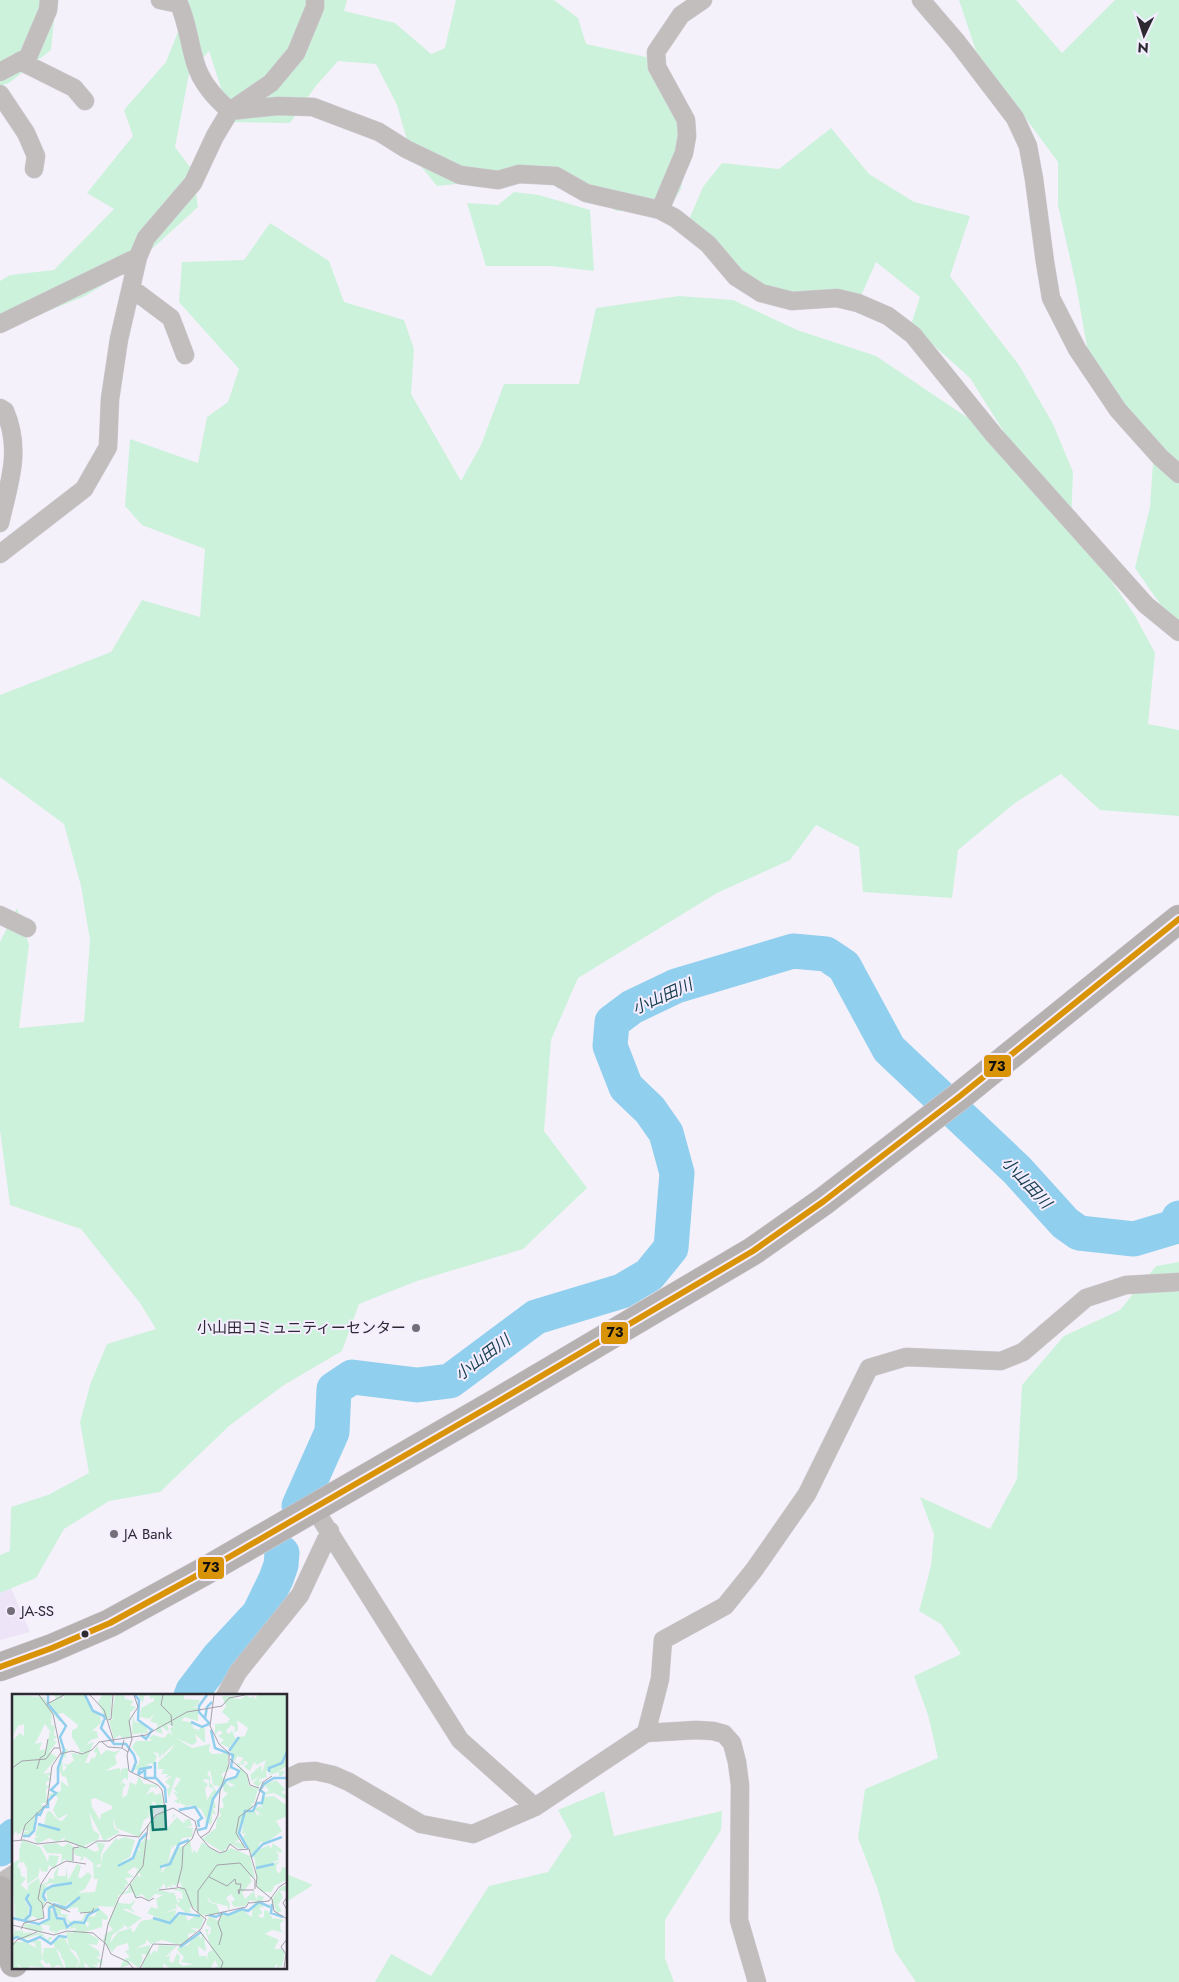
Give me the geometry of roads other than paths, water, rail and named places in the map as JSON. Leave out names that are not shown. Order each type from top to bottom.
[{"type":"highway","points":[[0,1666],[52,1648],[110,1623],[494,1404],[753,1251],[824,1201],[960,1096],[1179,919]]},
{"type":"highway","points":[[0,1890],[12,1953]]},
{"type":"street","points":[[0,72],[28,57],[48,10],[49,0]]},
{"type":"street","points":[[160,0],[179,4],[186,19],[196,66],[214,97],[230,111],[278,106],[313,106],[379,132],[406,149],[460,175],[498,180],[519,174],[556,176],[586,193],[660,210],[675,218],[708,244],[736,277],[761,293],[792,301],[838,298],[858,303],[888,316],[913,335],[994,435],[1139,598],[1179,632]]},
{"type":"street","points":[[0,554],[84,489],[108,447],[110,399],[119,339],[138,257],[146,238],[193,183],[215,136],[230,111],[271,82],[296,53],[315,7],[315,0]]},
{"type":"street","points":[[660,210],[684,153],[688,136],[686,120],[656,67],[656,52],[681,16],[703,0]]},
{"type":"street","points":[[921,0],[957,42],[1015,118],[1028,146],[1044,262],[1051,298],[1077,349],[1118,410],[1160,457],[1179,474]]},
{"type":"street","points":[[20,61],[74,88],[85,101]]},
{"type":"street","points":[[0,94],[26,133],[36,156],[34,169]]},
{"type":"street","points":[[0,324],[138,257]]},
{"type":"street","points":[[130,288],[171,318],[185,355]]},
{"type":"street","points":[[0,408],[6,411],[12,427],[15,456],[0,523]]},
{"type":"street","points":[[0,915],[27,928]]},
{"type":"street","points":[[646,1733],[660,1679],[662,1640],[724,1606],[754,1570],[807,1494],[869,1368],[906,1356],[1001,1361],[1023,1352],[1086,1298],[1126,1285],[1179,1282]]},
{"type":"street","points":[[314,1508],[460,1740],[535,1807]]},
{"type":"street","points":[[226,1694],[238,1672],[300,1594],[330,1531]]},
{"type":"street","points":[[288,1779],[302,1772],[315,1771],[332,1775],[349,1782],[421,1824],[473,1834],[535,1807],[646,1733],[713,1731],[724,1734],[732,1743],[740,1785],[739,1920],[757,1982]]},
{"type":"street","points":[[0,1883],[12,1875]]},
{"type":"waterway","name":"小山田川","points":[[299,1506],[332,1432],[334,1389],[352,1377],[417,1385],[450,1381],[536,1317],[622,1291],[649,1275],[671,1248],[677,1173],[666,1133],[650,1110],[626,1087],[610,1046],[612,1022],[632,1007],[676,986],[793,951],[826,954],[844,966],[889,1049],[1017,1170],[1065,1223],[1079,1233],[1134,1239],[1174,1227],[1179,1218]]},
{"type":"waterway","name":"小山田川","points":[[192,1694],[219,1657],[259,1614],[276,1579],[281,1565],[282,1553]]},
{"type":"waterway","name":"小山田川","points":[[0,1849],[12,1838]]},
{"type":"place","name":"小山田コミュニティーセンター","points":[[416,1328]]},
{"type":"place","name":"JA Bank","points":[[114,1534]]},
{"type":"place","name":"JA-SS","points":[[11,1611]]}]
